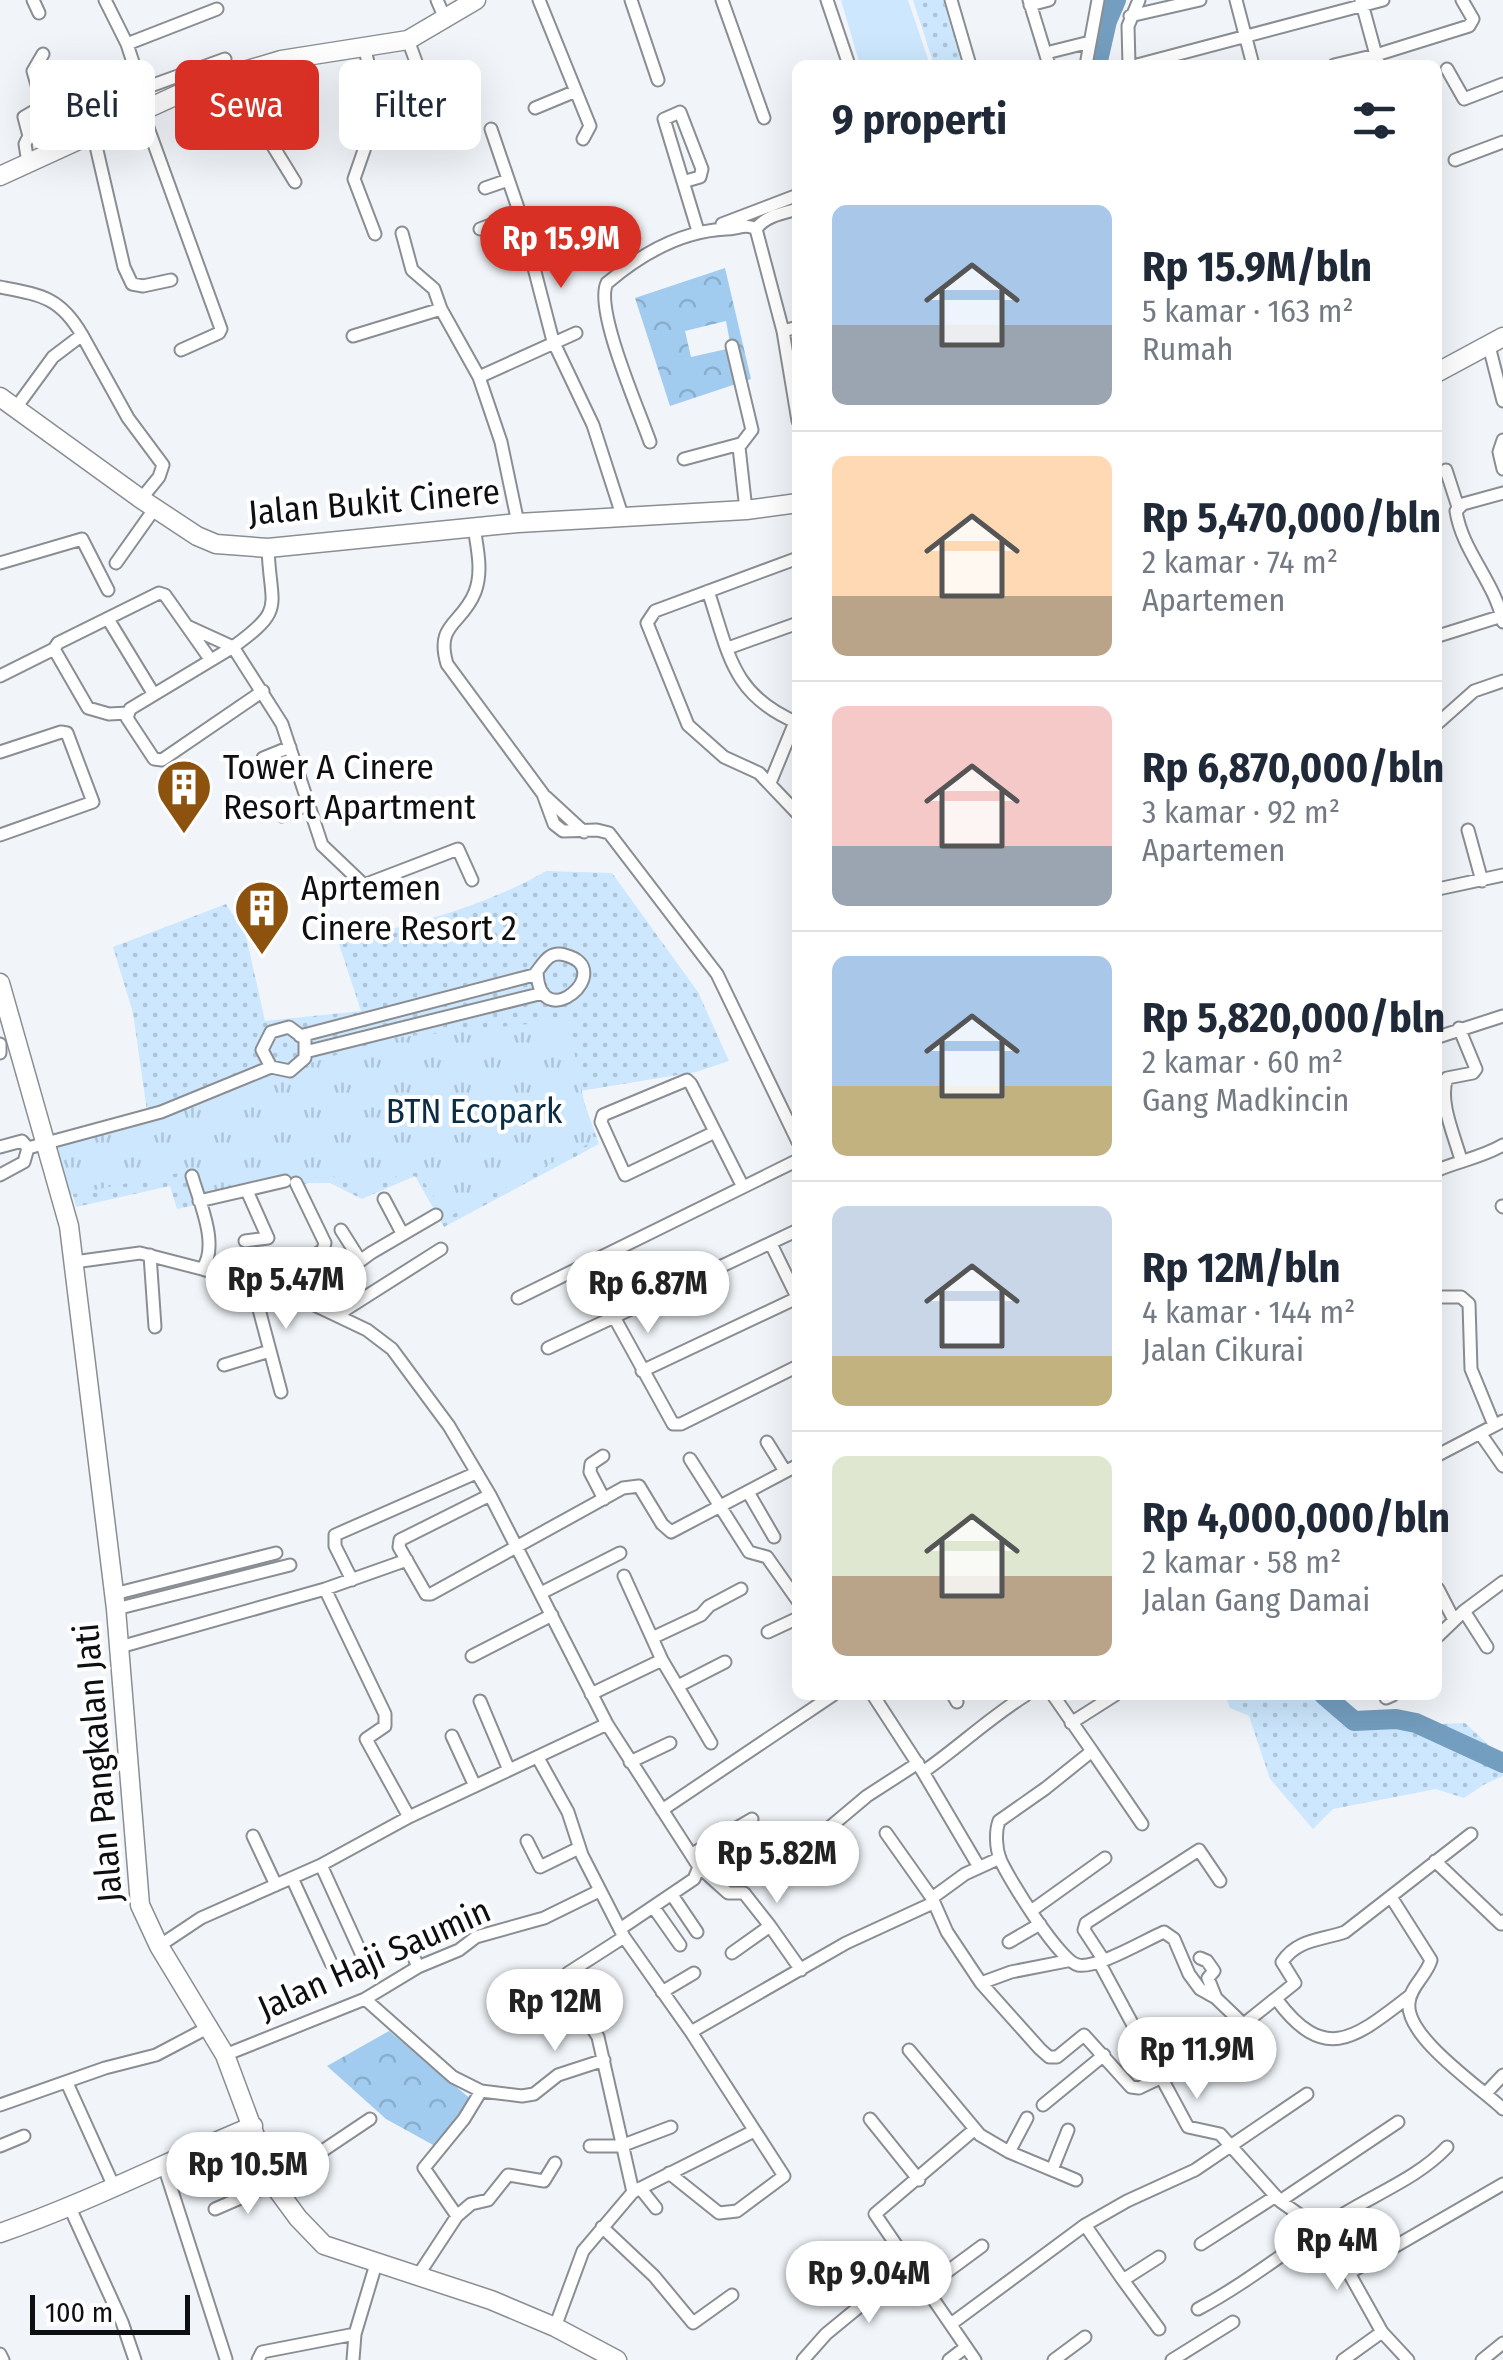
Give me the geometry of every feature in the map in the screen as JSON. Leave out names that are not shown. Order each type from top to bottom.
[{"type":"main road","points":[[281,60],[364,50],[408,40],[476,0]]},
{"type":"main road","points":[[0,176],[58,150]]},
{"type":"main road","points":[[1442,370],[1496,341]]},
{"type":"main road","name":"Jalan Bukit Cinere","points":[[7,403],[196,536],[216,544],[268,548],[518,522],[746,510],[792,504]]},
{"type":"main road","name":"Jalan Pangkalan Jati","points":[[0,983],[37,1144],[69,1226],[120,1646],[140,1905],[159,1946],[226,2054],[273,2184],[324,2245],[491,2300],[555,2327],[617,2360]]},
{"type":"main road","points":[[0,2233],[115,2190],[163,2163],[253,2126]]},
{"type":"street","points":[[33,0],[39,13]]},
{"type":"street","points":[[106,0],[132,60]]},
{"type":"street","points":[[437,0],[446,20]]},
{"type":"street","points":[[540,0],[590,126],[583,138]]},
{"type":"street","points":[[631,0],[658,80]]},
{"type":"street","points":[[722,0],[764,118]]},
{"type":"street","points":[[827,0],[847,60]]},
{"type":"street","points":[[951,0],[969,60]]},
{"type":"street","points":[[1049,0],[1030,2],[1047,59],[1090,42]]},
{"type":"street","points":[[1087,60],[1098,0]]},
{"type":"street","points":[[1129,60],[1130,16],[1139,0]]},
{"type":"street","points":[[1130,16],[1200,0]]},
{"type":"street","points":[[1236,0],[1252,60]]},
{"type":"street","points":[[1157,60],[1383,0]]},
{"type":"street","points":[[1362,3],[1377,60],[1469,26],[1472,19],[1462,0]]},
{"type":"street","points":[[127,44],[217,10]]},
{"type":"street","points":[[408,40],[415,60]]},
{"type":"street","points":[[364,50],[372,83],[372,127],[354,179],[374,234]]},
{"type":"street","points":[[28,164],[25,144],[29,136],[24,117],[43,106],[33,71],[43,54]]},
{"type":"street","points":[[155,84],[226,59]]},
{"type":"street","points":[[1447,69],[1464,99],[1503,84]]},
{"type":"street","points":[[535,108],[576,91]]},
{"type":"street","points":[[686,181],[700,176],[702,168],[680,112],[664,119],[686,181],[698,232]]},
{"type":"street","points":[[491,129],[520,214],[553,341],[593,425],[624,518]]},
{"type":"street","points":[[155,139],[221,329],[219,334],[180,350]]},
{"type":"street","points":[[1455,160],[1503,142]]},
{"type":"street","points":[[97,150],[124,267],[132,284],[143,286],[171,280]]},
{"type":"street","points":[[275,150],[295,182]]},
{"type":"street","points":[[486,188],[508,180]]},
{"type":"street","points":[[759,221],[792,199]]},
{"type":"street","points":[[650,442],[607,322],[603,292],[607,282],[658,247],[698,232],[746,226],[792,212]]},
{"type":"street","points":[[480,230],[520,214]]},
{"type":"street","points":[[759,221],[792,374]]},
{"type":"street","points":[[402,233],[412,270],[434,290],[480,378],[501,442],[518,522]]},
{"type":"street","points":[[0,287],[48,297],[68,313],[128,418],[163,465],[116,564]]},
{"type":"street","points":[[353,336],[441,309]]},
{"type":"street","points":[[782,332],[792,329]]},
{"type":"street","points":[[480,378],[576,333]]},
{"type":"street","points":[[7,403],[53,357],[82,336]]},
{"type":"street","points":[[1496,341],[1503,400]]},
{"type":"street","points":[[684,458],[740,444],[751,436],[732,346]]},
{"type":"street","points":[[1503,440],[1503,469]]},
{"type":"street","points":[[740,444],[746,510]]},
{"type":"street","points":[[1442,635],[1502,619],[1497,586],[1459,527],[1458,507],[1446,470]]},
{"type":"street","points":[[1458,507],[1503,493]]},
{"type":"street","points":[[474,527],[480,570],[476,588],[446,630],[441,644],[447,664],[542,794],[554,824],[563,831],[609,833],[717,974],[792,1130]]},
{"type":"street","points":[[0,563],[82,539],[108,590]]},
{"type":"street","points":[[54,649],[88,708],[108,714],[128,713],[153,692],[263,625],[272,610],[268,548]]},
{"type":"street","points":[[792,560],[655,611],[648,623],[688,725],[724,757],[772,785],[792,807]]},
{"type":"street","points":[[708,591],[742,684],[766,707],[792,720]]},
{"type":"street","points":[[0,676],[159,593],[210,659]]},
{"type":"street","points":[[108,620],[153,692]]},
{"type":"street","points":[[728,648],[792,624]]},
{"type":"street","points":[[187,626],[233,646],[282,724],[322,845],[364,885],[458,849],[472,880]]},
{"type":"street","points":[[1442,719],[1474,691],[1503,680]]},
{"type":"street","points":[[128,713],[127,718],[159,761],[262,691]]},
{"type":"street","points":[[772,785],[792,732]]},
{"type":"street","points":[[0,752],[67,733],[93,802],[0,834]]},
{"type":"street","points":[[263,758],[290,747]]},
{"type":"street","points":[[772,785],[792,747]]},
{"type":"street","points":[[282,816],[307,805]]},
{"type":"street","points":[[1468,830],[1482,880]]},
{"type":"street","points":[[1442,888],[1503,875]]},
{"type":"street","points":[[556,954],[569,955],[580,964],[584,977],[579,990],[568,999],[554,1000],[543,992],[537,972],[543,960],[556,954]]},
{"type":"street","points":[[300,1036],[537,972]]},
{"type":"street","points":[[305,1052],[543,992]]},
{"type":"street","points":[[1442,1035],[1503,1016]]},
{"type":"street","points":[[342,1025],[347,1042]]},
{"type":"street","points":[[0,1147],[22,1140],[37,1144],[161,1112],[271,1067],[290,1071],[305,1058],[304,1039],[289,1028],[270,1032],[262,1050],[271,1067]]},
{"type":"street","points":[[1458,1028],[1476,1069],[1448,1078],[1444,1084],[1446,1109],[1461,1160]]},
{"type":"street","points":[[0,1044],[0,1053]]},
{"type":"street","points":[[715,1132],[625,1174],[601,1122],[603,1116],[686,1080],[715,1132],[742,1188]]},
{"type":"street","points":[[0,1175],[24,1162],[37,1144]]},
{"type":"street","points":[[1442,1168],[1488,1154],[1503,1145]]},
{"type":"street","points":[[518,1298],[792,1163]]},
{"type":"street","points":[[192,1176],[208,1235],[208,1262],[202,1269]]},
{"type":"street","points":[[199,1201],[290,1182],[326,1243],[324,1250],[257,1284]]},
{"type":"street","points":[[246,1241],[268,1238],[248,1190]]},
{"type":"street","points":[[384,1199],[402,1233]]},
{"type":"street","points":[[306,1300],[360,1260],[436,1215]]},
{"type":"street","points":[[341,1230],[360,1260]]},
{"type":"street","points":[[548,1348],[792,1233]]},
{"type":"street","points":[[771,1244],[792,1288]]},
{"type":"street","points":[[337,1315],[441,1249]]},
{"type":"street","points":[[74,1262],[129,1253],[150,1255],[257,1284],[337,1315],[383,1341],[402,1359],[490,1494],[591,1694],[630,1762],[699,1866],[728,1893],[744,1893],[800,1970]]},
{"type":"street","points":[[150,1255],[155,1327]]},
{"type":"street","points":[[257,1284],[281,1392]]},
{"type":"street","points":[[1442,1297],[1462,1297],[1468,1304],[1470,1369],[1499,1423],[1442,1453]]},
{"type":"street","points":[[642,1371],[792,1301]]},
{"type":"street","points":[[614,1316],[668,1421],[680,1424],[792,1369]]},
{"type":"street","points":[[224,1365],[270,1351]]},
{"type":"street","points":[[1480,1433],[1503,1466]]},
{"type":"street","points":[[490,1494],[400,1540],[400,1547],[428,1594],[635,1484],[671,1532],[791,1468],[766,1442]]},
{"type":"street","points":[[602,1456],[591,1464],[590,1472],[604,1499]]},
{"type":"street","points":[[690,1459],[749,1552],[767,1557],[792,1592]]},
{"type":"street","points":[[352,1580],[335,1546],[335,1535],[476,1473]]},
{"type":"street","points":[[748,1492],[774,1537]]},
{"type":"street","points":[[115,1602],[276,1553]]},
{"type":"street","points":[[541,1593],[620,1553]]},
{"type":"street","points":[[120,1646],[325,1589],[407,1560]]},
{"type":"street","points":[[115,1602],[290,1565]]},
{"type":"street","points":[[624,1576],[662,1660],[711,1744]]},
{"type":"street","points":[[1442,1632],[1503,1582]]},
{"type":"street","points":[[325,1589],[385,1714],[385,1726],[366,1739],[409,1817]]},
{"type":"street","points":[[652,1638],[741,1589]]},
{"type":"street","points":[[1442,1593],[1487,1647]]},
{"type":"street","points":[[472,1656],[552,1615]]},
{"type":"street","points":[[768,1632],[792,1621]]},
{"type":"street","points":[[591,1694],[662,1660]]},
{"type":"street","points":[[678,1686],[725,1662]]},
{"type":"street","points":[[662,1810],[826,1700]]},
{"type":"street","points":[[876,1700],[979,1867]]},
{"type":"street","points":[[811,1844],[867,1796],[968,1740],[986,1720],[1018,1700]]},
{"type":"street","points":[[1056,1700],[1142,1824]]},
{"type":"street","points":[[1071,1723],[1107,1700]]},
{"type":"street","points":[[480,1702],[510,1770]]},
{"type":"street","points":[[159,1946],[200,1918],[276,1886],[409,1817],[607,1724]]},
{"type":"street","points":[[452,1736],[474,1786]]},
{"type":"street","points":[[630,1762],[670,1743]]},
{"type":"street","points":[[1092,1751],[999,1821],[996,1830],[1000,1858],[1040,1924],[1076,1966],[1101,1961],[1164,1932],[1174,1939],[1200,1989],[1245,2023],[1296,1983],[1282,1962],[1286,1955],[1313,1938],[1325,1939],[1345,1932],[1471,1834]]},
{"type":"street","points":[[538,1758],[568,1812],[579,1848],[622,1933],[784,2176],[736,2211],[719,2213],[669,2174]]},
{"type":"street","points":[[692,1854],[752,1819]]},
{"type":"street","points":[[886,1833],[932,1900],[947,1932],[981,1983],[1049,2057],[1057,2056],[1084,2035],[1131,2087],[1139,2088],[1160,2078]]},
{"type":"street","points":[[253,1836],[276,1886]]},
{"type":"street","points":[[528,1841],[540,1867],[579,1848]]},
{"type":"street","points":[[1220,1881],[1198,1850],[1086,1923],[1084,1930],[1188,2127],[1220,2134],[1278,2199],[1319,2231],[1349,2273],[1382,2332],[1408,2360]]},
{"type":"street","points":[[691,2032],[846,1942],[932,1900],[979,1867],[1000,1858]]},
{"type":"street","points":[[1031,1911],[1104,1858]]},
{"type":"street","points":[[1435,1861],[1501,1924],[1503,1921]]},
{"type":"street","points":[[320,1865],[361,1952]]},
{"type":"street","points":[[656,2208],[636,2190],[621,2146],[598,2036],[564,1983],[568,1973],[694,1879],[699,1866]]},
{"type":"street","points":[[292,1878],[331,1964],[336,1966]]},
{"type":"street","name":"Jalan Haji Saumin","points":[[226,2054],[364,1999],[459,1950],[476,1937],[544,1918],[599,1891]]},
{"type":"street","points":[[672,1895],[697,1932]]},
{"type":"street","points":[[1276,2000],[1308,2034],[1337,2040],[1373,2024],[1410,1995],[1428,1972],[1431,1960],[1391,1897]]},
{"type":"street","points":[[654,1908],[680,1945]]},
{"type":"street","points":[[1009,1942],[1040,1924]]},
{"type":"street","points":[[732,1954],[770,1926]]},
{"type":"street","points":[[405,1944],[418,1968]]},
{"type":"street","points":[[1200,1958],[1214,1972],[1208,1978],[1216,1998]]},
{"type":"street","points":[[981,1983],[1068,1960]]},
{"type":"street","points":[[662,1992],[694,1973]]},
{"type":"street","points":[[1410,1995],[1408,2007],[1415,2024],[1450,2066],[1487,2092],[1503,2109]]},
{"type":"street","points":[[364,1999],[453,2078],[481,2090],[534,2094],[558,2075],[604,2060]]},
{"type":"street","points":[[0,2105],[105,2068],[156,2055],[211,2026]]},
{"type":"street","points":[[909,2050],[975,2130],[1009,2152],[1076,2180]]},
{"type":"street","points":[[1042,2105],[1104,2055]]},
{"type":"street","points":[[1487,2092],[1503,2075]]},
{"type":"street","points":[[67,2083],[115,2190]]},
{"type":"street","points":[[457,2216],[424,2168],[464,2119],[481,2090]]},
{"type":"street","points":[[951,2324],[1086,2225],[1127,2200],[1195,2170],[1307,2094]]},
{"type":"street","points":[[1009,2152],[1027,2118]]},
{"type":"street","points":[[215,2209],[273,2184],[370,2119]]},
{"type":"street","points":[[870,2119],[919,2180]]},
{"type":"street","points":[[1201,2244],[1398,2122]]},
{"type":"street","points":[[590,2146],[621,2146],[671,2127]]},
{"type":"street","points":[[975,2130],[875,2214],[976,2360]]},
{"type":"street","points":[[1052,2170],[1068,2130]]},
{"type":"street","points":[[555,2327],[582,2251],[636,2190],[754,2131]]},
{"type":"street","points":[[0,2146],[24,2136]]},
{"type":"street","points":[[1198,2309],[1425,2166],[1447,2147]]},
{"type":"street","points":[[163,2163],[226,2359]]},
{"type":"street","points":[[417,2276],[457,2216],[471,2204],[488,2200],[508,2175],[544,2181],[554,2163]]},
{"type":"street","points":[[1349,2273],[1503,2184]]},
{"type":"street","points":[[70,2208],[135,2360]]},
{"type":"street","points":[[1086,2225],[1160,2329]]},
{"type":"street","points":[[602,2227],[654,2276],[693,2323],[732,2295]]},
{"type":"street","points":[[925,2288],[982,2246]]},
{"type":"street","points":[[1123,2280],[1160,2258]]},
{"type":"street","points":[[353,2360],[356,2334],[376,2264]]},
{"type":"street","points":[[803,2360],[826,2334],[910,2266]]},
{"type":"street","points":[[1172,2360],[1233,2322]]},
{"type":"street","points":[[1344,2360],[1382,2332]]},
{"type":"street","points":[[258,2360],[262,2352],[356,2334]]},
{"type":"street","points":[[1054,2360],[1085,2337]]},
{"type":"street","points":[[949,2360],[966,2347]]},
{"type":"street","points":[[1482,2360],[1498,2351]]},
{"type":"green space","points":[[841,0],[908,0],[928,60],[859,60]]},
{"type":"green space","points":[[913,0],[943,0],[961,60],[932,60]]},
{"type":"green space","points":[[725,268],[751,379],[670,406],[635,298]],"holes":[[[726,321],[731,348],[691,357],[685,331]]]},
{"type":"green space","points":[[546,871],[612,873],[698,992],[729,1061],[696,1072],[580,1091],[599,1144],[444,1227],[415,1176],[362,1199],[330,1183],[309,1183],[177,1209],[170,1186],[76,1207],[57,1136],[147,1111],[133,1013],[113,947],[226,904],[246,936],[265,1021],[361,1011],[338,941],[445,914]]},
{"type":"green space","name":"BTN Ecopark","points":[[568,1020],[592,1142],[448,1217],[415,1169],[362,1190],[331,1175],[206,1191],[194,1170],[69,1195],[55,1142],[391,1038]]},
{"type":"green space","points":[[1227,1700],[1316,1700],[1346,1728],[1465,1723],[1503,1758],[1503,1776],[1464,1798],[1436,1789],[1333,1809],[1313,1829],[1270,1779],[1249,1716],[1230,1708]]},
{"type":"green space","points":[[389,2031],[472,2100],[435,2146],[386,2119],[327,2066]]},
{"type":"waterway","points":[[1098,60],[1116,0]]},
{"type":"waterway","points":[[1330,1700],[1354,1721],[1396,1719],[1416,1723],[1503,1763]]},
{"type":"place","name":"Tower A Cinere Resort Apartment","points":[[184,836]]},
{"type":"place","name":"Aprtemen Cinere Resort 2","points":[[262,957]]}]
